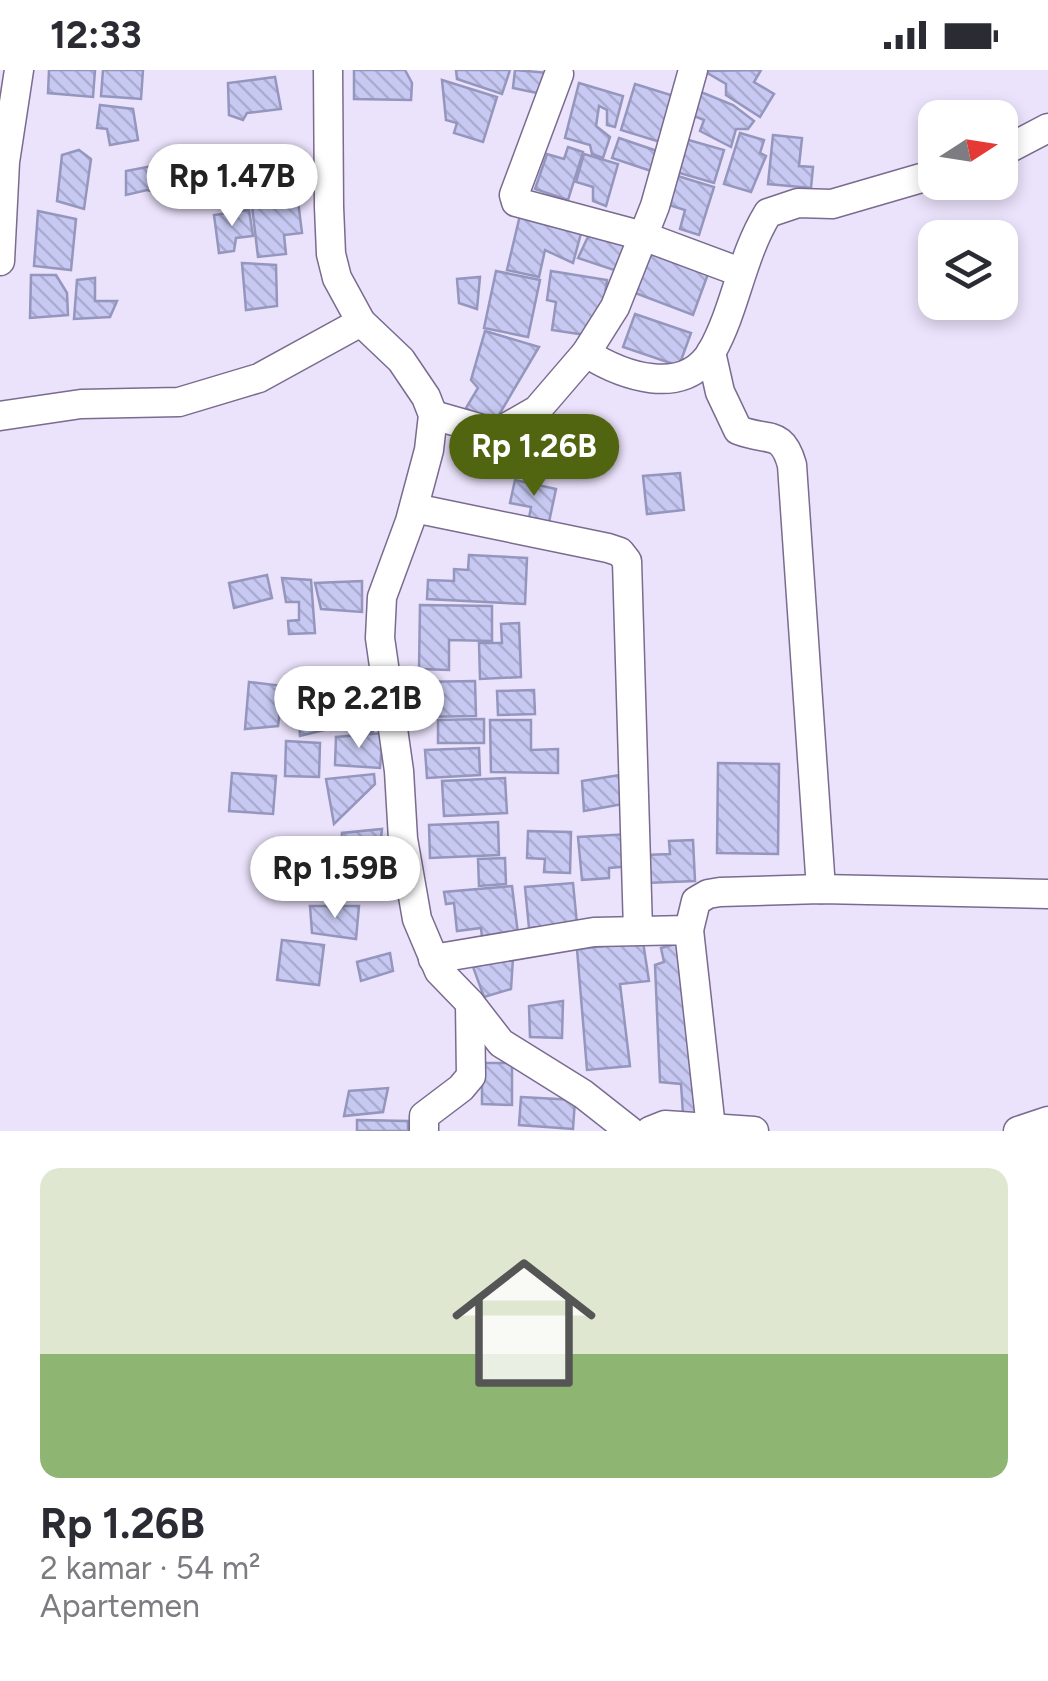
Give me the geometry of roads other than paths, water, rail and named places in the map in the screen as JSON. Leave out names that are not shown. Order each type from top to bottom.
[{"type":"street","points":[[0,262],[5,162],[20,70]]},
{"type":"street","points":[[328,70],[331,254],[346,297],[361,322],[401,360],[426,397],[433,415],[429,450],[414,508],[382,597],[380,638],[395,736],[403,839],[418,919],[438,971],[501,1042],[583,1094],[630,1131]]},
{"type":"street","points":[[433,415],[482,429],[502,430],[537,410],[586,353],[615,307],[655,206],[693,70]]},
{"type":"street","points":[[560,74],[514,195],[516,202],[643,236],[740,272]]},
{"type":"street","points":[[1018,144],[1048,128]]},
{"type":"street","points":[[586,353],[612,370],[653,380],[679,377],[696,369],[711,352],[751,241],[768,213],[798,203],[832,204],[918,179]]},
{"type":"street","points":[[0,416],[82,404],[179,402],[258,378],[361,322]]},
{"type":"street","points":[[711,352],[720,392],[738,430],[759,438],[779,439],[786,445],[792,466],[821,889]]},
{"type":"street","points":[[414,508],[608,548],[620,552],[628,562],[638,930]]},
{"type":"street","points":[[711,1128],[690,930],[696,902],[708,894],[821,889],[1048,894]]},
{"type":"street","points":[[434,959],[594,932],[690,930]]},
{"type":"street","points":[[424,1131],[424,1116],[461,1088],[470,1076],[470,1003]]},
{"type":"street","points":[[1018,1131],[1048,1121]]},
{"type":"street","points":[[650,1131],[664,1124],[754,1131]]}]
